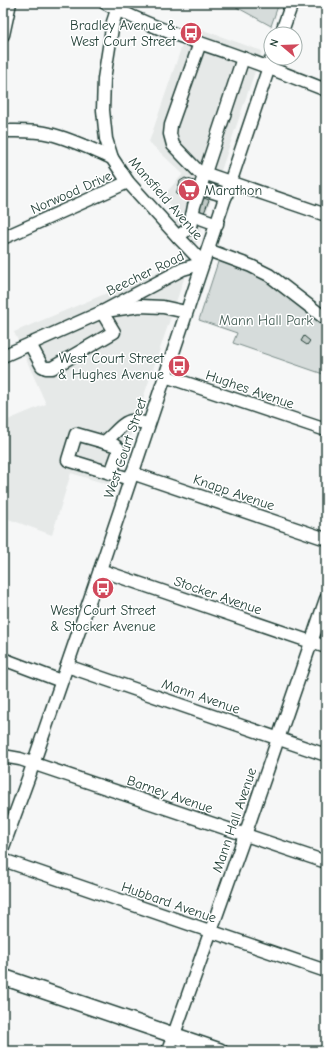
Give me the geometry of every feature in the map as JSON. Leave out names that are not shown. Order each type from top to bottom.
[{"type":"main road","points":[[3,977],[220,1051]]},
{"type":"street","points":[[3,35],[10,3]]},
{"type":"street","points":[[104,3],[116,10],[159,28],[243,58],[263,62]]},
{"type":"street","points":[[284,26],[292,3]]},
{"type":"street","name":"Mansfield Avenue","points":[[116,10],[104,79],[103,110],[106,139],[112,158],[128,182],[203,263]]},
{"type":"street","points":[[200,43],[174,118],[170,134],[173,145],[198,171],[326,215]]},
{"type":"street","points":[[178,237],[190,227],[194,206],[243,58]]},
{"type":"street","name":"West Court Street","points":[[3,847],[100,570],[270,66]]},
{"type":"street","points":[[277,66],[326,90]]},
{"type":"street","points":[[3,131],[24,131],[50,134],[112,158]]},
{"type":"street","name":"Norwood Drive","points":[[3,238],[128,182]]},
{"type":"street","points":[[200,188],[226,196]]},
{"type":"street","points":[[192,216],[216,224]]},
{"type":"street","points":[[208,250],[251,266],[269,275],[326,319]]},
{"type":"street","name":"Beecher Road","points":[[3,356],[102,312],[183,269],[203,263]]},
{"type":"street","name":"Beecher Road","points":[[102,312],[140,306],[163,307],[186,312]]},
{"type":"street","points":[[30,344],[42,366],[52,368],[114,332],[102,312]]},
{"type":"street","name":"Hughes Avenue","points":[[165,376],[326,430]]},
{"type":"street","points":[[104,442],[125,423],[131,421],[148,425]]},
{"type":"street","name":"Knapp Avenue","points":[[104,442],[76,434],[68,460],[111,473],[131,476],[326,539]]},
{"type":"street","points":[[104,442],[114,445],[119,451],[111,473]]},
{"type":"street","name":"Stocker Avenue","points":[[100,570],[326,647]]},
{"type":"street","name":"Mann Hall Avenue","points":[[168,1051],[245,835],[326,599]]},
{"type":"street","points":[[3,659],[61,681]]},
{"type":"street","name":"Mann Avenue","points":[[67,666],[326,755]]},
{"type":"street","name":"Barney Avenue","points":[[3,756],[20,759],[326,862]]},
{"type":"street","name":"Hubbard Avenue","points":[[3,860],[326,971]]},
{"type":"shaded area","points":[[189,25],[262,51],[113,486],[71,473],[52,535],[3,517],[3,422],[46,404],[14,332],[179,263],[179,248],[167,229],[181,216],[162,197],[183,174],[149,142]]},
{"type":"green space","points":[[229,3],[279,3],[271,26]]},
{"type":"green space","name":"Mann Hall Park","points":[[222,261],[252,272],[268,281],[326,324],[326,375],[233,343],[237,333],[199,320],[218,262]]},
{"type":"building","points":[[185,178],[200,183],[194,200],[176,194],[180,181]]},
{"type":"building","points":[[199,196],[209,200],[204,213],[194,209]]},
{"type":"building","points":[[304,336],[310,341],[307,345],[301,341]]},
{"type":"place","name":"Bradley Avenue & West Court Street","points":[[191,33]]},
{"type":"place","name":"Marathon","points":[[189,190]]},
{"type":"place","name":"West Court Street & Hughes Avenue","points":[[179,366]]},
{"type":"place","name":"West Court Street & Stocker Avenue","points":[[103,588]]}]
